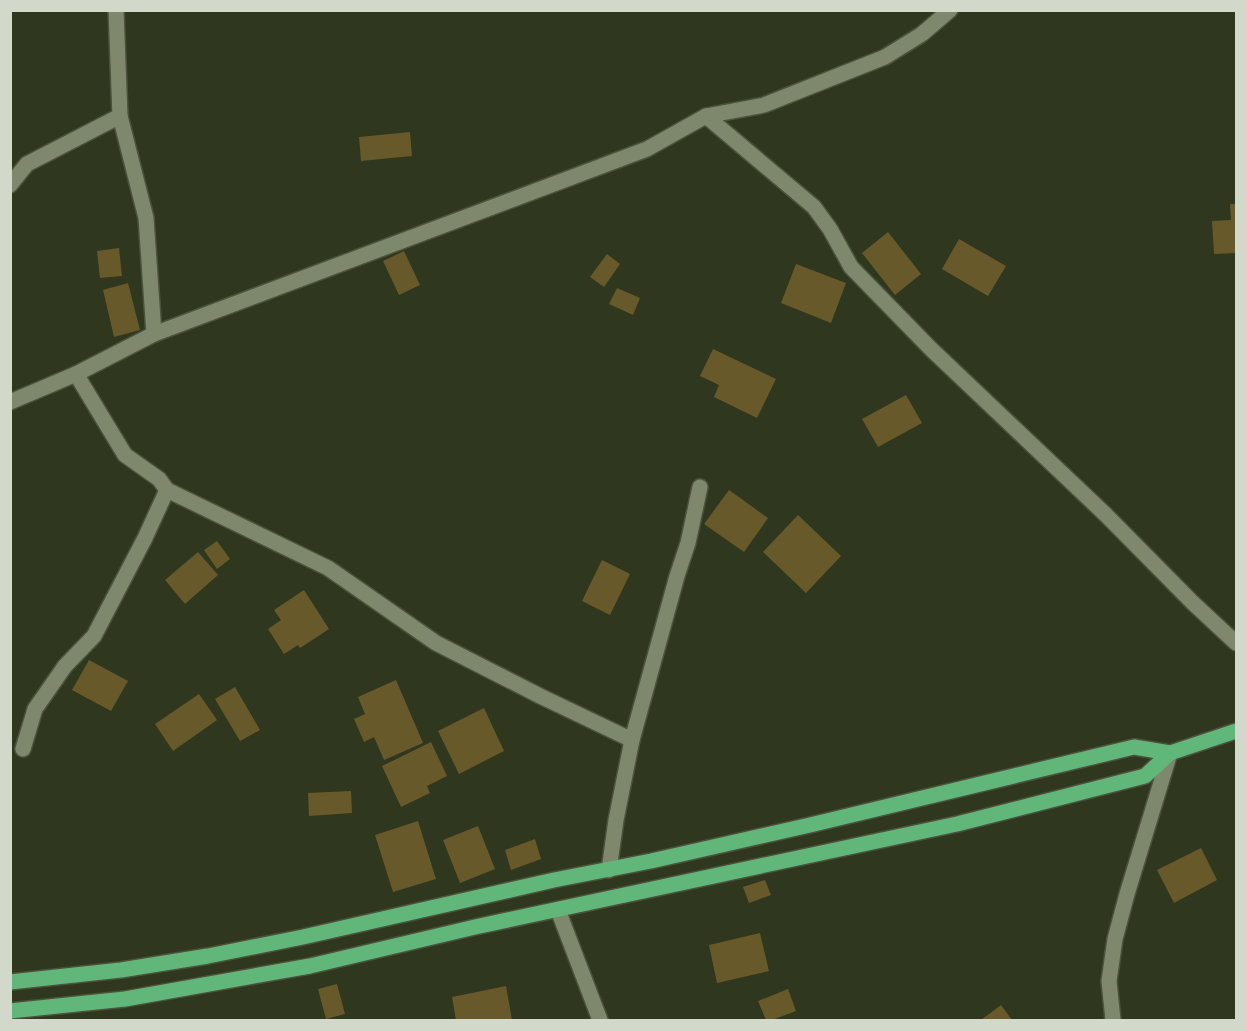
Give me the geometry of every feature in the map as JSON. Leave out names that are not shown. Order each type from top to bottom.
[{"type":"main road","points":[[10,1011],[125,999],[289,970],[475,927],[957,824],[1145,776],[1170,753],[1236,731]]},
{"type":"main road","points":[[10,982],[208,956],[324,932],[821,823],[1134,747],[1170,753]]},
{"type":"street","points":[[116,10],[120,116],[146,218],[154,334]]},
{"type":"street","points":[[10,402],[76,374],[154,334],[647,149],[706,117],[764,105],[885,57],[922,34],[950,10]]},
{"type":"street","points":[[10,185],[27,164],[120,116]]},
{"type":"street","points":[[706,117],[814,207],[830,229],[850,267],[931,349],[1106,515],[1236,643]]},
{"type":"street","points":[[76,374],[125,455],[159,479],[167,490],[328,568],[436,643],[632,740]]},
{"type":"street","points":[[609,870],[616,820],[632,740],[688,543],[700,487]]},
{"type":"street","points":[[23,749],[35,709],[65,666],[94,636],[167,490]]},
{"type":"street","points":[[1113,1020],[1109,981],[1115,939],[1170,753]]},
{"type":"street","points":[[558,910],[600,1020]]},
{"type":"building","points":[[410,132],[412,156],[361,161],[359,137]]},
{"type":"building","points":[[1230,204],[1236,204],[1236,253],[1214,254],[1212,221],[1231,220]]},
{"type":"building","points":[[888,232],[921,274],[895,295],[862,253]]},
{"type":"building","points":[[959,239],[1006,266],[988,296],[942,269]]},
{"type":"building","points":[[119,248],[122,276],[100,278],[97,251]]},
{"type":"building","points":[[404,251],[420,285],[399,295],[383,261]]},
{"type":"building","points":[[607,254],[620,264],[604,287],[590,277]]},
{"type":"building","points":[[796,264],[846,283],[831,323],[781,303]]},
{"type":"building","points":[[128,283],[140,330],[114,337],[103,290]]},
{"type":"building","points":[[617,288],[640,298],[633,315],[609,304]]},
{"type":"building","points":[[713,349],[776,379],[757,418],[714,397],[719,385],[700,376]]},
{"type":"building","points":[[906,395],[922,423],[878,447],[862,419]]},
{"type":"building","points":[[729,490],[768,518],[744,552],[704,524]]},
{"type":"building","points":[[798,515],[841,556],[806,593],[763,552]]},
{"type":"building","points":[[217,541],[230,559],[217,569],[204,550]]},
{"type":"building","points":[[198,552],[218,575],[185,604],[165,580]]},
{"type":"building","points":[[602,560],[630,574],[610,615],[582,601]]},
{"type":"building","points":[[304,590],[329,629],[300,648],[298,645],[284,654],[268,629],[281,620],[274,610]]},
{"type":"building","points":[[89,660],[128,681],[111,711],[72,690]]},
{"type":"building","points":[[396,680],[423,743],[384,760],[374,737],[364,742],[354,719],[365,714],[358,697]]},
{"type":"building","points":[[235,687],[260,730],[240,741],[215,699]]},
{"type":"building","points":[[199,694],[217,720],[173,751],[155,724]]},
{"type":"building","points":[[484,708],[504,751],[459,774],[438,731]]},
{"type":"building","points":[[431,742],[447,776],[427,786],[430,793],[401,807],[382,766]]},
{"type":"building","points":[[351,791],[352,813],[309,816],[308,793]]},
{"type":"building","points":[[418,821],[436,879],[393,892],[375,835]]},
{"type":"building","points":[[478,826],[495,869],[460,883],[443,840]]},
{"type":"building","points":[[535,839],[541,859],[511,870],[505,850]]},
{"type":"building","points":[[1201,848],[1217,880],[1174,903],[1157,870]]},
{"type":"building","points":[[765,880],[771,895],[749,903],[743,887]]},
{"type":"building","points":[[760,933],[769,971],[717,983],[709,945]]},
{"type":"building","points":[[337,984],[345,1014],[326,1019],[318,989]]},
{"type":"building","points":[[506,986],[512,1020],[456,1020],[452,997]]},
{"type":"building","points":[[788,989],[796,1011],[766,1020],[758,1001]]},
{"type":"building","points":[[1001,1005],[1012,1020],[981,1020]]}]
